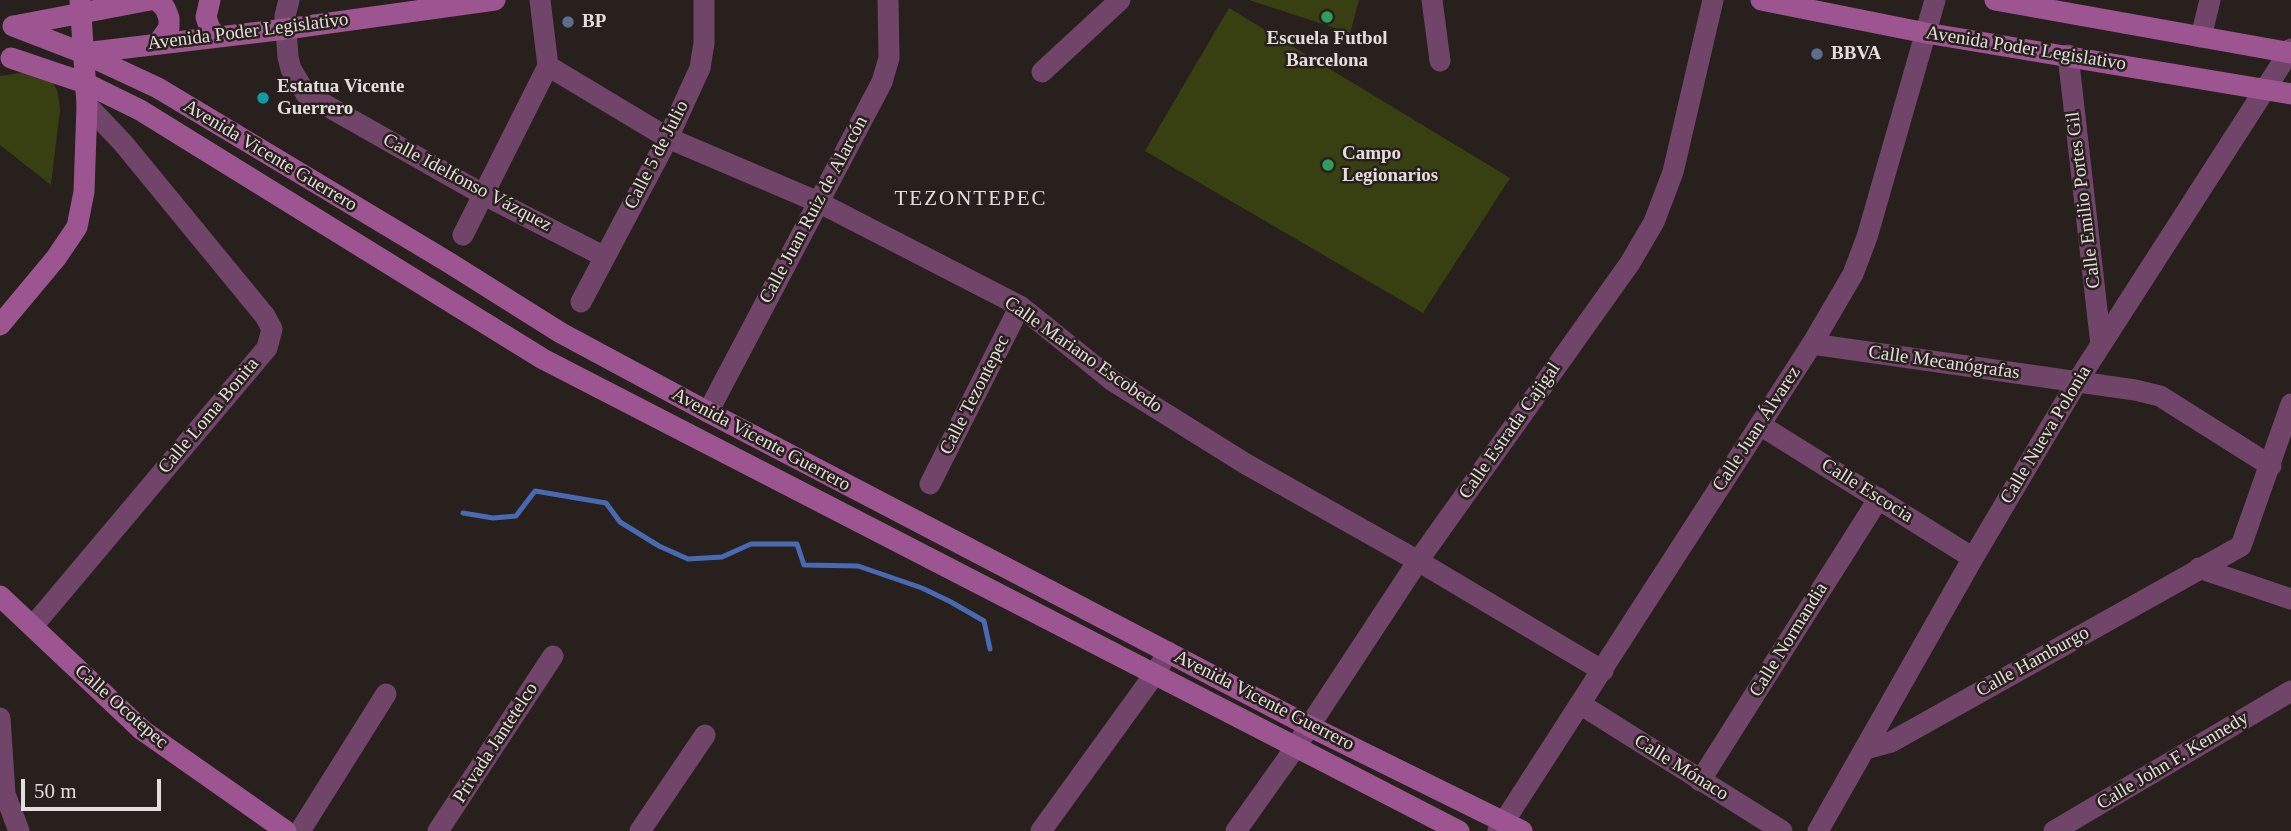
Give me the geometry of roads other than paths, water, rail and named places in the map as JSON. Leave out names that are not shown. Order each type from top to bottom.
[{"type":"main road","points":[[7,27],[81,6],[150,0]]},
{"type":"main road","points":[[157,0],[165,8],[169,18],[169,28],[158,43]]},
{"type":"main road","points":[[210,0],[205,17],[210,29],[218,37]]},
{"type":"main road","name":"Avenida Poder Legislativo","points":[[6,58],[83,53],[286,29],[495,0]]},
{"type":"main road","name":"Avenida Poder Legislativo","points":[[1761,0],[1926,33],[2291,94]]},
{"type":"main road","points":[[1995,0],[2290,52]]},
{"type":"main road","points":[[0,325],[56,258],[77,227],[84,192],[86,105],[81,6]]},
{"type":"main road","name":"Avenida Vicente Guerrero","points":[[7,27],[83,53],[158,88],[561,333],[1168,653],[1508,828]]},
{"type":"main road","name":"Avenida Vicente Guerrero","points":[[6,58],[85,83],[140,110],[543,359],[1459,831]]},
{"type":"main road","name":"Calle Ocotepec","points":[[0,596],[142,730],[286,831]]},
{"type":"street","name":"Calle Idelfonso Vázquez","points":[[289,0],[285,16],[291,69],[306,94],[484,195],[605,257]]},
{"type":"street","points":[[463,235],[548,66],[540,0]]},
{"type":"street","name":"Calle 5 de Julio","points":[[581,302],[668,138],[700,68],[704,43],[704,0]]},
{"type":"street","name":"Calle Juan Ruiz de Alarcón","points":[[708,412],[882,82],[889,58],[888,0]]},
{"type":"street","points":[[1042,72],[1120,0]]},
{"type":"street","points":[[1432,0],[1440,61]]},
{"type":"street","name":"Calle Estrada Cajigal","points":[[1237,831],[1418,561],[1630,263],[1654,222],[1673,172],[1713,0]]},
{"type":"street","name":"Calle Juan Álvarez","points":[[1508,828],[1580,704],[1760,425],[1853,274],[1867,237],[1935,0]]},
{"type":"street","points":[[2201,37],[2210,0]]},
{"type":"street","name":"Calle Nueva Polonia","points":[[1818,831],[1973,558],[2077,382],[2290,52]]},
{"type":"street","name":"Calle Emilio Portes Gil","points":[[2068,55],[2101,345]]},
{"type":"street","name":"Calle Mariano Escobedo","points":[[548,66],[668,138],[818,202],[1020,306],[1113,381],[1246,464],[1418,561],[1603,671]]},
{"type":"street","name":"Calle Loma Bonita","points":[[33,626],[267,348],[272,330],[265,316],[132,153],[86,105]]},
{"type":"street","name":"Calle Tezontepec","points":[[930,484],[1020,306]]},
{"type":"street","name":"Calle Mecanógrafas","points":[[1811,344],[2160,396],[2271,466]]},
{"type":"street","name":"Calle Hamburgo","points":[[1865,749],[1891,742],[2241,546],[2291,404]]},
{"type":"street","name":"Calle Escocia","points":[[1760,425],[1973,558]]},
{"type":"street","name":"Calle Normandia","points":[[1700,781],[1879,498]]},
{"type":"street","points":[[2199,568],[2291,599]]},
{"type":"street","points":[[1041,831],[1168,653]]},
{"type":"street","name":"Privada Jantetelco","points":[[439,831],[553,656]]},
{"type":"street","name":"Calle John F. Kennedy","points":[[2054,831],[2291,691]]},
{"type":"street","points":[[300,831],[386,694]]},
{"type":"street","name":"Calle Mónaco","points":[[1580,704],[1782,831]]},
{"type":"street","points":[[0,718],[5,794],[19,831]]},
{"type":"street","points":[[640,831],[705,735]]},
{"type":"waterway","points":[[463,513],[493,518],[516,516],[535,491],[606,503],[620,522],[659,546],[688,559],[722,557],[751,544],[797,544],[804,565],[858,566],[922,588],[951,602],[984,621],[990,649]]},
{"type":"place","name":"Escuela Futbol Barcelona","points":[[1327,17]]},
{"type":"place","name":"BP","points":[[568,22]]},
{"type":"place","name":"BBVA","points":[[1817,54]]},
{"type":"place","name":"Estatua Vicente Guerrero","points":[[263,98]]},
{"type":"place","name":"Campo Legionarios","points":[[1328,165]]},
{"type":"district","name":"TEZONTEPEC","points":[[971,199]]}]
